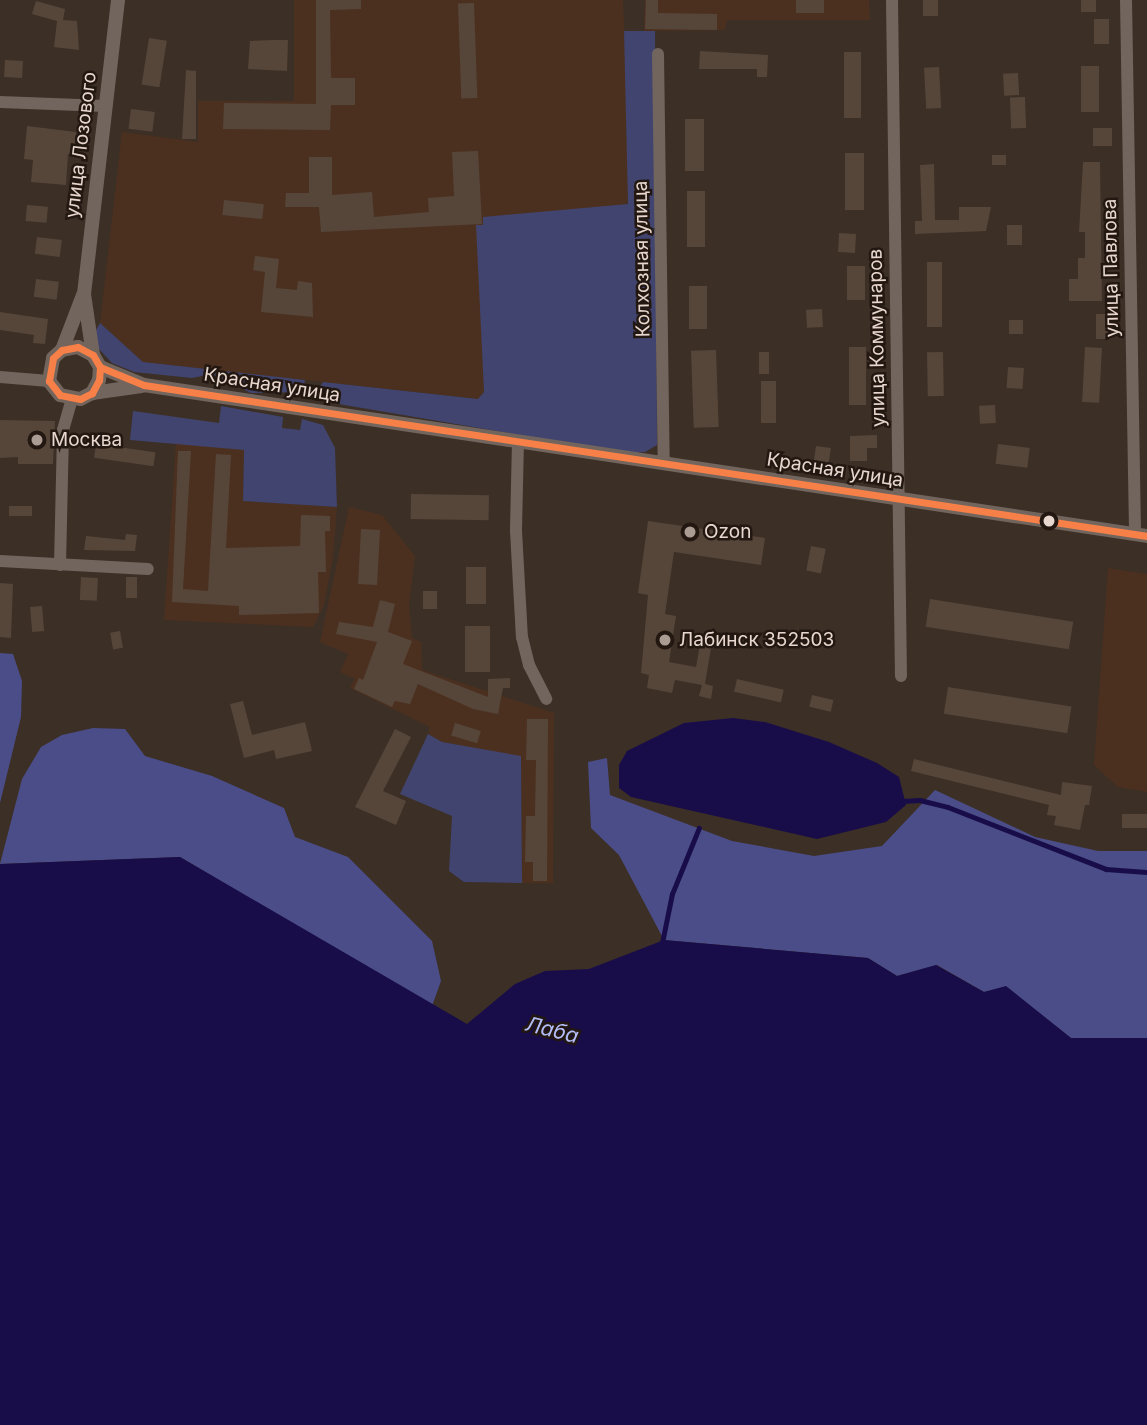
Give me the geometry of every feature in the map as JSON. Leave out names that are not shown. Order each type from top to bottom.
[{"type":"street","name":"улица Лозового","points":[[62,350],[84,294],[118,0]]},
{"type":"street","name":"улица Коммунаров","points":[[892,0],[901,676]]},
{"type":"street","name":"улица Павлова","points":[[1126,0],[1141,535]]},
{"type":"street","name":"Колхозная улица","points":[[658,54],[664,463]]},
{"type":"street","points":[[0,102],[105,106]]},
{"type":"street","name":"улица Лозового","points":[[84,294],[96,361]]},
{"type":"street","name":"Красная улица","points":[[62,350],[78,347],[96,361],[144,386]]},
{"type":"street","points":[[60,565],[63,430],[72,399],[60,395],[49,381],[48,368],[62,350]]},
{"type":"street","points":[[92,393],[99,380],[96,361]]},
{"type":"street","points":[[0,377],[49,381]]},
{"type":"street","name":"Красная улица","points":[[72,399],[92,393],[144,386],[1141,535]]},
{"type":"street","points":[[518,441],[516,531],[522,637],[528,665],[546,699]]},
{"type":"street","points":[[0,561],[148,569]]},
{"type":"shaded area","points":[[294,0],[623,0],[631,198],[622,207],[483,217],[484,392],[478,399],[143,362],[100,323],[122,132],[198,142],[198,101],[294,101]]},
{"type":"shaded area","points":[[645,0],[869,0],[870,20],[727,20],[725,30],[644,31]]},
{"type":"shaded area","points":[[624,31],[655,31],[657,445],[645,452],[625,453],[321,401],[318,390],[323,382],[478,399],[484,392],[476,225],[483,225],[483,217],[628,204]]},
{"type":"shaded area","points":[[100,323],[143,362],[305,380],[303,392],[251,393],[212,374],[192,378],[134,372],[112,363],[97,347],[95,332]]},
{"type":"shaded area","points":[[221,406],[283,417],[282,428],[300,430],[302,419],[323,425],[335,448],[337,507],[243,501],[244,450],[130,440],[133,411],[219,423]]},
{"type":"shaded area","points":[[176,443],[244,450],[243,501],[337,507],[333,557],[324,605],[313,627],[164,620]]},
{"type":"shaded area","points":[[349,507],[382,515],[415,556],[409,605],[412,638],[421,642],[422,670],[554,713],[553,883],[522,883],[521,757],[442,742],[428,734],[430,727],[350,688],[355,679],[340,672],[348,654],[320,642]]},
{"type":"shaded area","points":[[1108,568],[1147,574],[1147,792],[1118,787],[1094,765]]},
{"type":"shaded area","points":[[0,653],[13,654],[22,681],[21,717],[0,803]]},
{"type":"shaded area","points":[[93,728],[125,729],[145,756],[212,776],[284,808],[295,837],[348,857],[432,941],[441,981],[432,1006],[180,857],[0,864],[22,779],[41,747],[62,735]]},
{"type":"shaded area","points":[[428,734],[442,742],[521,756],[522,883],[464,882],[449,871],[452,816],[400,794]]},
{"type":"shaded area","points":[[607,758],[610,795],[732,841],[814,856],[882,846],[935,790],[1035,837],[1098,851],[1147,851],[1147,1038],[1071,1038],[1006,987],[984,992],[937,965],[897,976],[868,958],[664,940],[619,855],[591,828],[588,762]]},
{"type":"water","points":[[733,718],[765,722],[829,742],[877,763],[899,777],[906,805],[886,822],[817,839],[631,797],[619,788],[619,765],[627,751],[684,723]]},
{"type":"water","name":"Лаба","points":[[180,857],[467,1024],[515,984],[545,971],[589,969],[664,940],[868,958],[897,976],[936,965],[984,992],[1006,986],[1071,1038],[1147,1038],[1147,1425],[0,1425],[0,864]]},
{"type":"building","points":[[316,0],[361,0],[361,9],[330,10],[331,78],[355,78],[355,105],[331,105],[330,130],[223,129],[224,103],[316,104]]},
{"type":"building","points":[[646,0],[658,0],[658,13],[717,14],[717,30],[645,29]]},
{"type":"building","points":[[796,0],[824,0],[824,13],[796,13]]},
{"type":"building","points":[[923,0],[938,0],[938,16],[923,16]]},
{"type":"building","points":[[1081,0],[1096,0],[1096,12],[1081,12]]},
{"type":"building","points":[[36,1],[65,9],[63,20],[77,21],[79,50],[54,47],[57,21],[32,14]]},
{"type":"building","points":[[474,3],[477,98],[461,99],[458,4]]},
{"type":"building","points":[[1094,19],[1109,19],[1109,44],[1094,44]]},
{"type":"building","points":[[149,38],[167,41],[159,87],[142,84]]},
{"type":"building","points":[[288,40],[287,71],[248,69],[250,41]]},
{"type":"building","points":[[700,51],[768,55],[767,77],[757,77],[757,69],[699,69]]},
{"type":"building","points":[[844,52],[861,52],[861,118],[844,118]]},
{"type":"building","points":[[5,60],[23,61],[22,78],[4,77]]},
{"type":"building","points":[[1081,66],[1099,66],[1099,112],[1081,112]]},
{"type":"building","points":[[939,67],[941,108],[926,109],[924,68]]},
{"type":"building","points":[[186,70],[196,71],[196,139],[182,139]]},
{"type":"building","points":[[1018,73],[1019,95],[1004,96],[1003,74]]},
{"type":"building","points":[[1025,97],[1026,128],[1011,129],[1010,98]]},
{"type":"building","points":[[131,109],[155,112],[152,132],[129,129]]},
{"type":"building","points":[[685,119],[704,119],[704,171],[685,171]]},
{"type":"building","points":[[27,126],[76,132],[74,155],[68,154],[66,185],[31,182],[33,160],[24,159]]},
{"type":"building","points":[[1093,128],[1112,128],[1112,146],[1093,146]]},
{"type":"building","points":[[478,151],[482,224],[321,232],[319,207],[285,207],[286,193],[309,193],[309,157],[332,157],[332,195],[372,192],[374,217],[429,212],[428,198],[454,196],[452,152]]},
{"type":"building","points":[[845,153],[864,153],[864,210],[845,210]]},
{"type":"building","points":[[992,155],[1006,155],[1006,165],[992,165]]},
{"type":"building","points":[[1083,162],[1100,162],[1102,301],[1069,301],[1069,279],[1078,279],[1078,258],[1085,258],[1085,232],[1079,232]]},
{"type":"building","points":[[934,164],[935,220],[959,220],[959,207],[991,207],[986,231],[915,234],[915,221],[922,221],[920,165]]},
{"type":"building","points":[[687,191],[705,191],[705,247],[687,247]]},
{"type":"building","points":[[224,200],[264,204],[262,219],[222,215]]},
{"type":"building","points":[[27,205],[48,207],[47,223],[26,221]]},
{"type":"building","points":[[1007,225],[1022,225],[1022,245],[1007,245]]},
{"type":"building","points":[[839,233],[856,234],[855,253],[838,252]]},
{"type":"building","points":[[37,237],[62,240],[60,257],[35,254]]},
{"type":"building","points":[[255,256],[279,259],[276,288],[297,290],[298,281],[312,283],[313,317],[261,312],[265,272],[253,270]]},
{"type":"building","points":[[927,262],[942,262],[942,327],[927,327]]},
{"type":"building","points":[[847,266],[865,266],[865,300],[847,300]]},
{"type":"building","points":[[36,279],[59,282],[57,300],[34,297]]},
{"type":"building","points":[[689,286],[707,286],[707,329],[689,329]]},
{"type":"building","points":[[822,309],[823,327],[807,328],[806,310]]},
{"type":"building","points":[[0,312],[48,319],[45,344],[33,343],[34,335],[0,330]]},
{"type":"building","points":[[1096,314],[1111,314],[1111,339],[1096,339]]},
{"type":"building","points":[[1009,320],[1023,320],[1023,334],[1009,334]]},
{"type":"building","points":[[849,347],[866,347],[866,405],[849,405]]},
{"type":"building","points":[[1085,347],[1102,348],[1099,403],[1082,402]]},
{"type":"building","points":[[716,350],[719,427],[694,428],[691,351]]},
{"type":"building","points":[[759,352],[769,352],[769,374],[759,374]]},
{"type":"building","points":[[927,352],[943,352],[944,396],[928,396]]},
{"type":"building","points":[[1008,367],[1024,368],[1022,389],[1007,388]]},
{"type":"building","points":[[761,381],[776,381],[776,423],[761,423]]},
{"type":"building","points":[[995,405],[996,423],[980,424],[979,406]]},
{"type":"building","points":[[0,420],[55,421],[53,464],[18,464],[18,457],[0,458]]},
{"type":"building","points":[[877,435],[877,448],[867,448],[867,461],[850,461],[850,436]]},
{"type":"building","points":[[96,444],[155,452],[153,466],[94,458]]},
{"type":"building","points":[[998,444],[1030,448],[1027,468],[996,464]]},
{"type":"building","points":[[816,446],[831,448],[828,465],[814,463]]},
{"type":"building","points":[[178,451],[191,451],[183,589],[208,591],[216,454],[231,455],[226,548],[300,546],[301,515],[330,516],[330,531],[325,531],[326,572],[318,572],[319,613],[239,615],[239,606],[172,602]]},
{"type":"building","points":[[411,494],[489,495],[489,520],[411,519]]},
{"type":"building","points":[[9,506],[32,506],[32,516],[9,516]]},
{"type":"building","points":[[648,521],[765,538],[761,565],[674,552],[665,614],[676,616],[669,662],[696,667],[700,645],[711,648],[705,684],[713,686],[711,699],[699,696],[702,685],[675,680],[672,693],[647,688],[649,675],[641,673],[648,595],[638,593]]},
{"type":"building","points":[[361,529],[380,530],[377,585],[358,584]]},
{"type":"building","points":[[126,534],[137,535],[135,551],[84,550],[86,536],[125,540]]},
{"type":"building","points":[[811,546],[826,549],[821,573],[806,571]]},
{"type":"building","points":[[466,567],[486,567],[486,604],[466,604]]},
{"type":"building","points":[[81,577],[98,578],[97,601],[80,600]]},
{"type":"building","points":[[126,577],[137,577],[137,598],[126,598]]},
{"type":"building","points":[[0,583],[13,584],[11,638],[0,637]]},
{"type":"building","points":[[423,591],[437,591],[437,609],[423,609]]},
{"type":"building","points":[[930,599],[1073,622],[1069,649],[926,627]]},
{"type":"building","points":[[380,600],[395,604],[388,632],[412,641],[403,664],[488,697],[488,679],[510,678],[510,688],[503,688],[498,714],[473,709],[418,684],[410,704],[395,701],[392,707],[354,689],[359,678],[363,680],[377,642],[336,634],[339,622],[373,627]]},
{"type":"building","points":[[42,606],[44,631],[32,632],[30,607]]},
{"type":"building","points":[[465,626],[490,626],[490,672],[465,672]]},
{"type":"building","points":[[120,631],[123,648],[113,649],[110,633]]},
{"type":"building","points":[[737,679],[784,690],[781,702],[734,692]]},
{"type":"building","points":[[948,687],[1071,707],[1067,733],[944,714]]},
{"type":"building","points":[[812,695],[833,700],[831,712],[809,707]]},
{"type":"building","points":[[243,701],[252,735],[305,722],[312,751],[276,759],[274,750],[244,758],[230,704]]},
{"type":"building","points":[[527,719],[548,719],[547,881],[533,881],[533,862],[525,862],[526,816],[535,816],[536,760],[526,760]]},
{"type":"building","points":[[455,723],[481,731],[477,743],[451,735]]},
{"type":"building","points":[[395,729],[411,737],[383,791],[406,801],[396,825],[355,807]]},
{"type":"building","points":[[914,759],[1061,795],[1062,782],[1092,786],[1089,805],[1085,805],[1080,830],[1054,825],[1056,816],[1047,815],[1049,805],[911,771]]},
{"type":"building","points":[[1122,814],[1147,814],[1147,828],[1122,828]]},
{"type":"waterway","points":[[902,801],[920,800],[948,807],[1106,869],[1147,872]]},
{"type":"waterway","points":[[662,943],[672,894],[699,828]]},
{"type":"transit line","points":[[100,367],[99,380],[92,393],[80,399],[60,395],[49,381],[53,358],[62,350],[78,347],[93,355],[100,367],[144,385],[1147,536]]},
{"type":"place","name":"Москва","points":[[37,440]]},
{"type":"place","name":"Ozon","points":[[690,532]]},
{"type":"place","name":"Лабинск 352503","points":[[665,640]]}]
